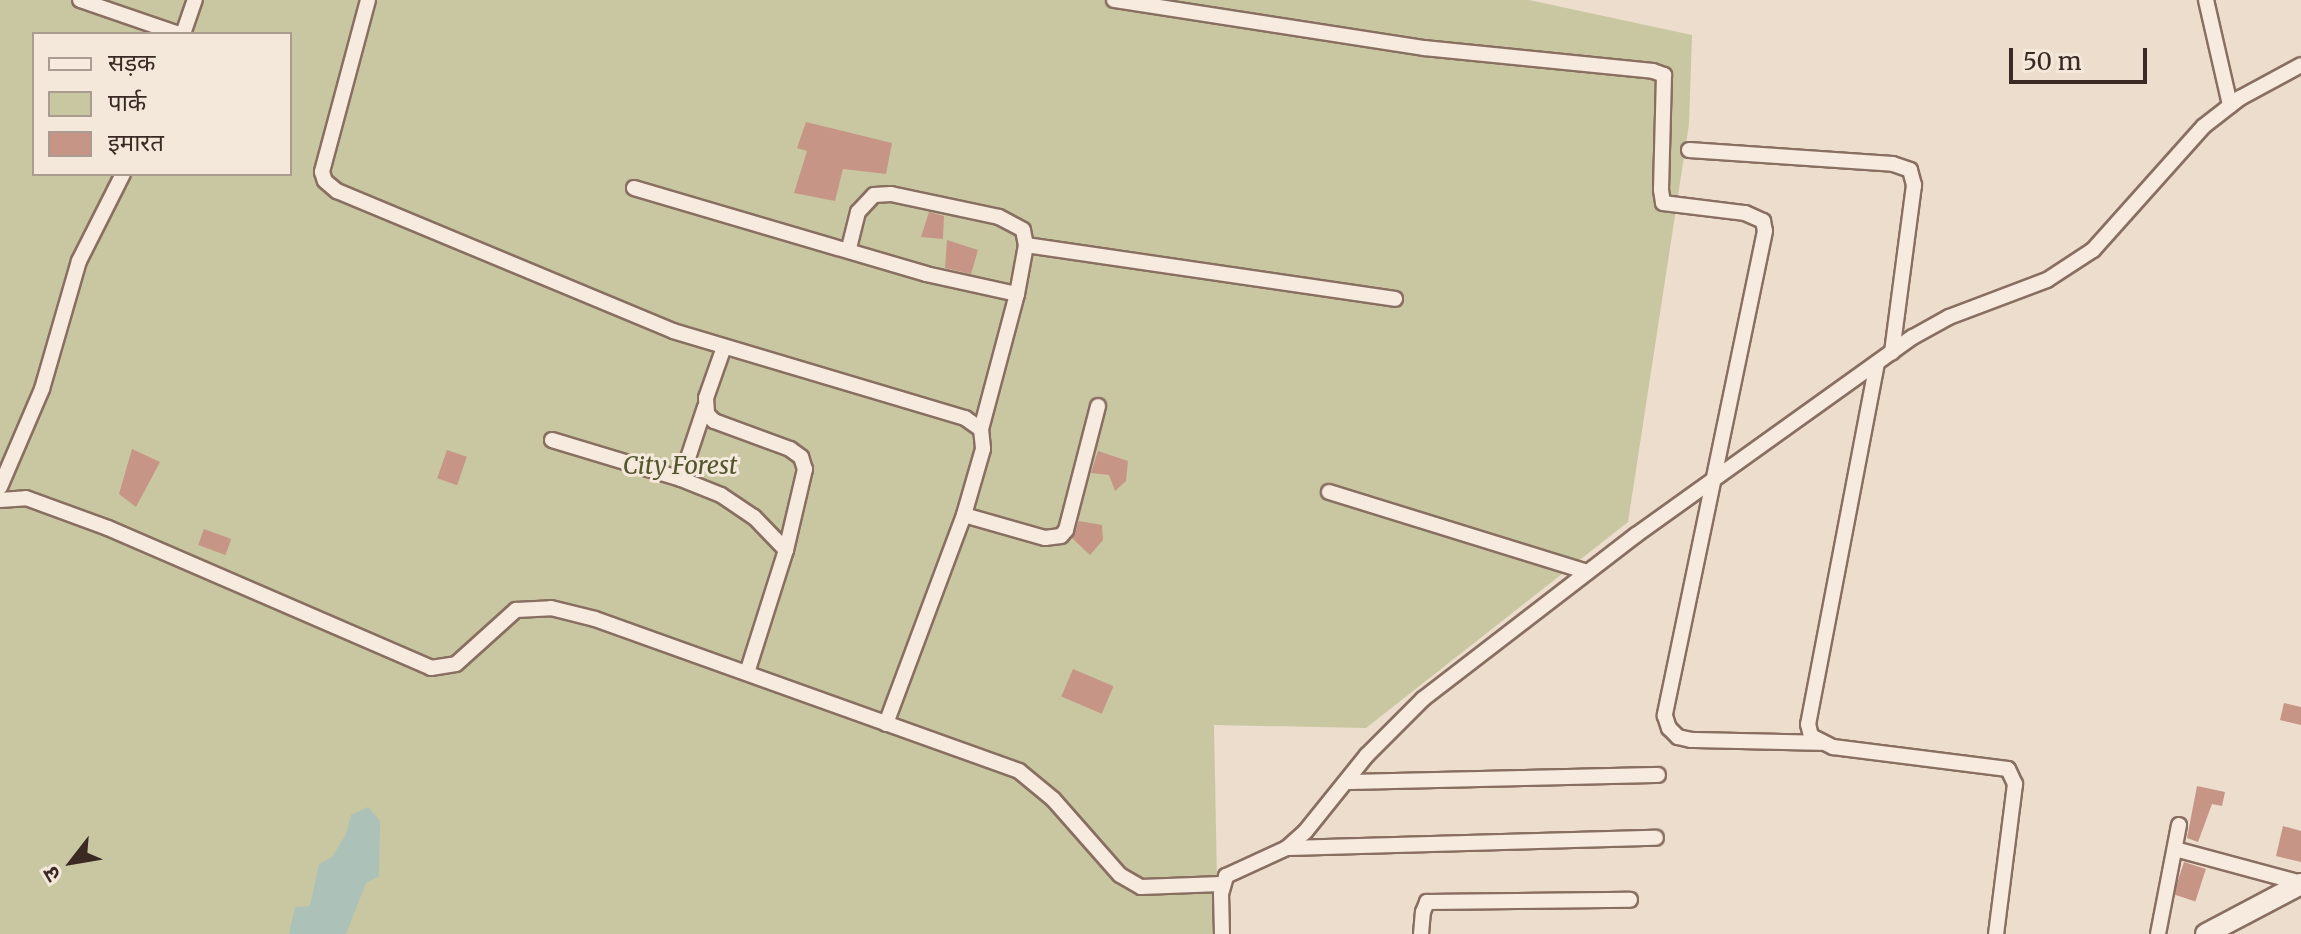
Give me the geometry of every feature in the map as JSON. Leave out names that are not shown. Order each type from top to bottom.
[{"type":"street","points":[[80,0],[175,32]]},
{"type":"street","points":[[182,32],[195,0]]},
{"type":"street","points":[[368,0],[324,161],[325,181],[337,191],[627,313],[724,347],[965,418],[981,429]]},
{"type":"street","points":[[1117,0],[1424,48],[1664,75],[1663,203],[1745,213],[1763,221],[1765,231],[1666,705],[1669,728],[1678,737],[1691,740],[1821,743],[2008,769],[2015,784],[1996,934]]},
{"type":"street","points":[[2206,0],[2230,105]]},
{"type":"street","points":[[0,500],[26,498],[108,528],[431,668],[456,664],[506,616],[532,608],[574,612],[1019,771],[1053,799],[1120,875],[1141,887],[1221,884],[1235,871],[1287,848],[1318,819],[1389,731],[1423,699],[1587,572],[1930,326],[2047,280],[2093,250],[2183,148],[2230,105],[2301,65]]},
{"type":"street","points":[[1689,150],[1893,164],[1910,170],[1914,185],[1892,353]]},
{"type":"street","points":[[0,487],[42,389],[79,261],[122,176]]},
{"type":"street","points":[[634,188],[849,248],[926,274],[1017,294]]},
{"type":"street","points":[[849,248],[858,212],[865,200],[874,195],[891,194],[999,217],[1023,230],[1026,245],[1017,294],[981,429],[983,449],[964,515],[886,724]]},
{"type":"street","points":[[1026,245],[1395,299]]},
{"type":"street","points":[[681,479],[724,347]]},
{"type":"street","points":[[1821,743],[1811,736],[1808,724],[1877,363]]},
{"type":"street","points":[[964,515],[1045,538],[1061,536],[1066,530],[1098,406]]},
{"type":"street","points":[[705,407],[714,421],[790,449],[801,457],[804,485],[747,673]]},
{"type":"street","points":[[552,440],[681,479],[738,506],[786,550]]},
{"type":"street","points":[[1329,492],[1587,572]]},
{"type":"street","points":[[1346,782],[1658,775]]},
{"type":"street","points":[[2158,934],[2179,825]]},
{"type":"street","points":[[1287,848],[1656,838]]},
{"type":"street","points":[[2175,849],[2301,884]]},
{"type":"street","points":[[1221,884],[1222,934]]},
{"type":"street","points":[[2206,934],[2301,884]]},
{"type":"street","points":[[1421,934],[1427,902],[1630,900]]},
{"type":"green space","name":"City Forest","points":[[0,0],[1529,0],[1692,35],[1689,124],[1628,522],[1366,728],[1214,725],[1218,934],[0,934]]},
{"type":"shaded area","points":[[368,807],[380,821],[379,876],[366,883],[346,934],[289,934],[295,907],[310,906],[319,864],[332,857],[346,834],[351,815]]},
{"type":"building","points":[[806,122],[892,143],[886,174],[843,169],[835,201],[794,193],[807,151],[797,148]]},
{"type":"building","points":[[929,212],[944,216],[943,239],[921,237]]},
{"type":"building","points":[[947,240],[978,250],[971,274],[945,268]]},
{"type":"building","points":[[132,449],[160,462],[136,507],[119,494]]},
{"type":"building","points":[[447,450],[467,457],[457,485],[437,478]]},
{"type":"building","points":[[1098,451],[1128,461],[1126,481],[1115,491],[1109,475],[1091,473]]},
{"type":"building","points":[[1079,521],[1102,525],[1103,540],[1090,555],[1072,538]]},
{"type":"building","points":[[204,529],[231,539],[225,555],[198,545]]},
{"type":"building","points":[[1073,669],[1114,686],[1102,714],[1061,697]]},
{"type":"building","points":[[2284,703],[2301,707],[2301,725],[2280,720]]},
{"type":"building","points":[[2197,786],[2225,792],[2222,806],[2212,804],[2198,842],[2187,838]]},
{"type":"building","points":[[2283,826],[2301,831],[2301,862],[2276,856]]},
{"type":"building","points":[[2184,862],[2206,869],[2195,901],[2173,894]]}]
